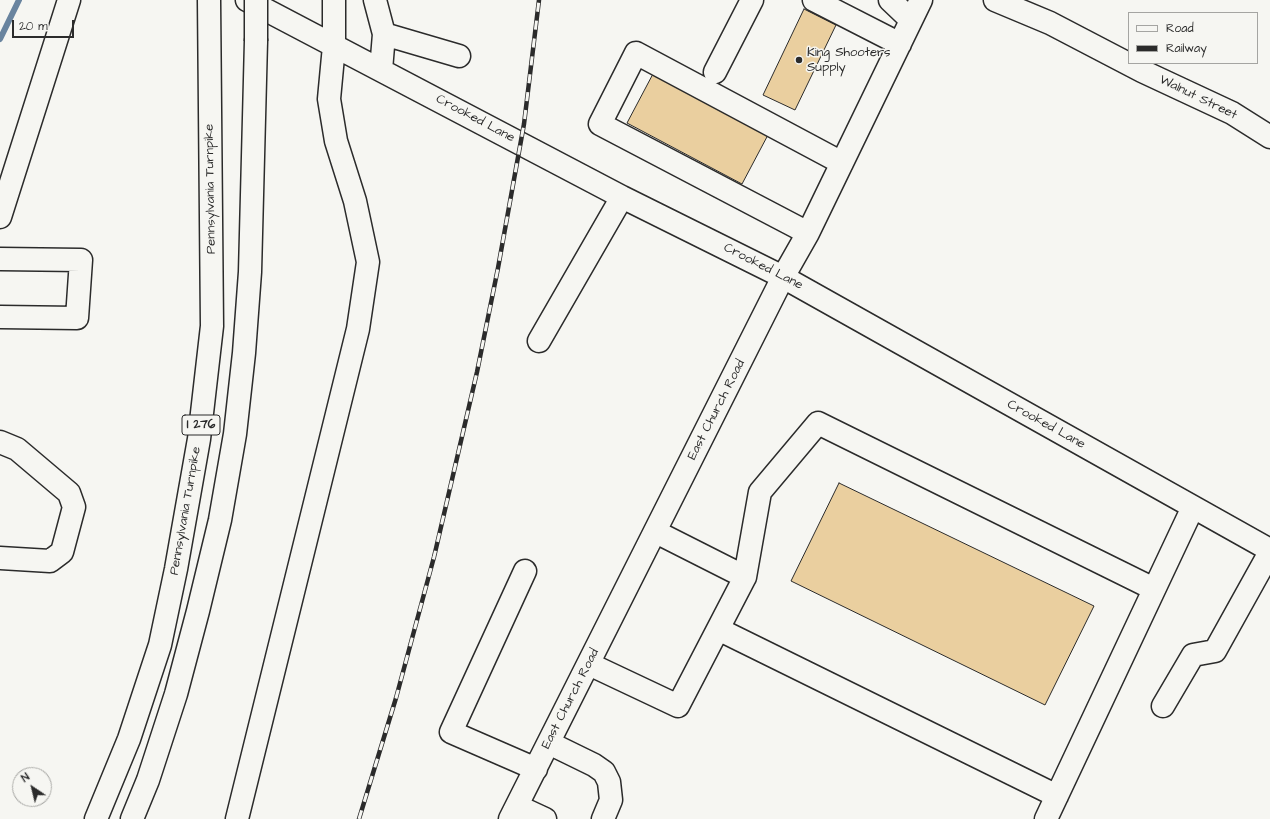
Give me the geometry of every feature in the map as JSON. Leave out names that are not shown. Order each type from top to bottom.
[{"type":"main road","points":[[0,217],[69,0]]},
{"type":"main road","name":"Crooked Lane","points":[[247,0],[622,197],[784,277],[1270,551]]},
{"type":"main road","name":"I 276","points":[[132,819],[148,780],[169,716],[194,626],[220,520],[235,434],[244,353],[250,272],[256,0]]},
{"type":"main road","points":[[237,819],[358,329],[368,262],[355,201],[336,141],[329,100],[334,46],[334,0]]},
{"type":"main road","points":[[375,0],[384,34],[381,70]]},
{"type":"main road","points":[[716,72],[752,0]]},
{"type":"main road","points":[[814,0],[900,44]]},
{"type":"main road","points":[[890,0],[911,20]]},
{"type":"main road","name":"East Church Road","points":[[514,812],[784,277],[808,234],[921,0]]},
{"type":"main road","name":"Walnut Street","points":[[995,0],[1050,23],[1128,64]]},
{"type":"main road","name":"Pennsylvania Turnpike","points":[[96,819],[129,739],[160,645],[176,569],[199,439],[212,326],[209,8]]},
{"type":"main road","points":[[384,34],[459,56]]},
{"type":"main road","points":[[808,234],[600,124],[636,53],[842,163]]},
{"type":"main road","name":"Walnut Street","points":[[1129,64],[1232,113],[1270,137]]},
{"type":"main road","points":[[539,341],[622,197]]},
{"type":"main road","points":[[0,259],[81,260],[77,318],[0,317]]},
{"type":"main road","points":[[589,664],[678,706],[745,577],[760,492],[818,423],[1154,589]]},
{"type":"main road","points":[[0,442],[17,449],[70,493],[74,506],[62,552],[50,561],[0,558]]},
{"type":"main road","points":[[1046,819],[1193,507]]},
{"type":"main road","points":[[656,532],[745,577]]},
{"type":"main road","points":[[1163,706],[1193,655],[1215,651],[1270,551]]},
{"type":"main road","points":[[525,570],[451,732],[536,769]]},
{"type":"main road","points":[[718,630],[1057,796]]},
{"type":"main road","points":[[549,743],[594,765],[604,772],[609,782],[611,800],[603,819]]},
{"type":"main road","points":[[514,812],[545,819]]},
{"type":"building","name":"King Shooters Supply","points":[[804,9],[836,25],[795,110],[763,95]]},
{"type":"building","points":[[654,72],[769,133],[742,184],[627,123]]},
{"type":"building","points":[[839,483],[1094,606],[1045,705],[791,581]]},
{"type":"waterway","points":[[0,39],[19,0]]},
{"type":"railway","points":[[359,819],[396,698],[434,557],[477,372],[498,268],[524,124],[539,0]]},
{"type":"place","name":"King Shooters Supply","points":[[799,60]]}]
